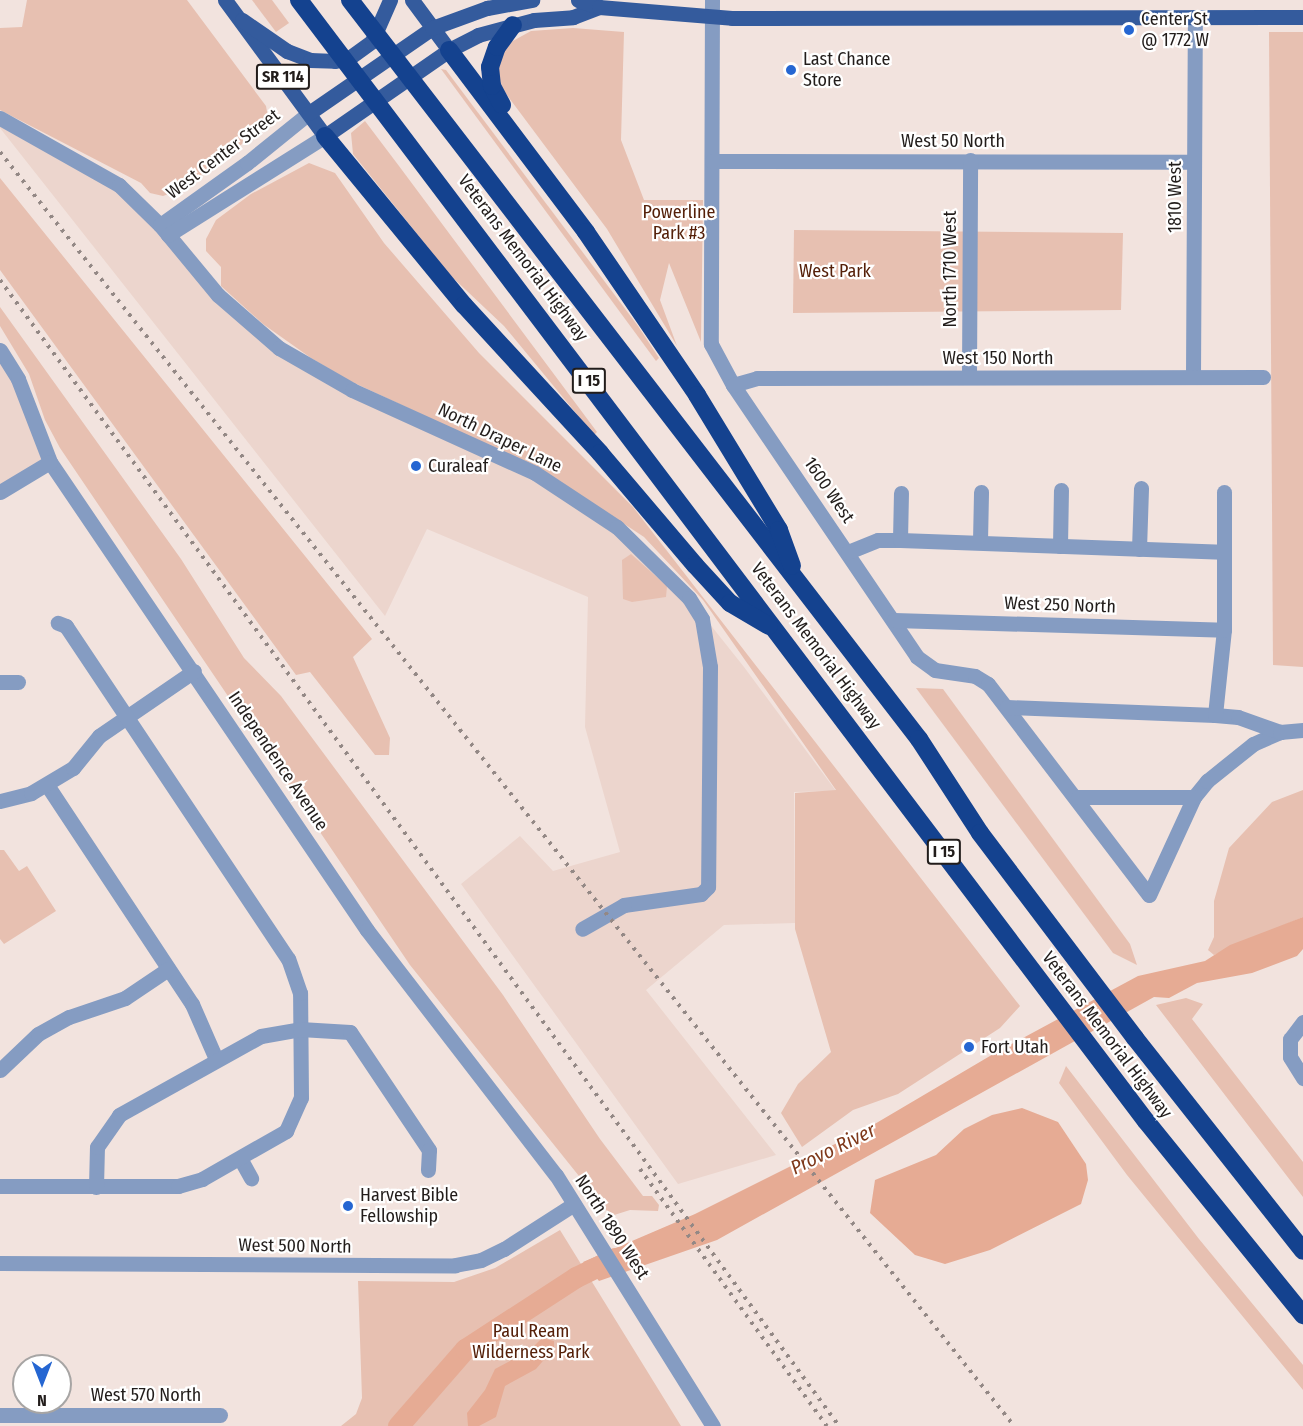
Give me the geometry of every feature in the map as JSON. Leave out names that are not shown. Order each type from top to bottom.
[{"type":"highway","name":"Veterans Memorial Highway","points":[[299,0],[780,632],[1043,986],[1303,1315]]},
{"type":"highway","name":"Veterans Memorial Highway","points":[[350,0],[659,406],[919,739],[980,833],[1135,1038],[1303,1251]]},
{"type":"highway","points":[[512,132],[508,117],[492,86],[490,67],[496,47],[513,25]]},
{"type":"highway","points":[[449,50],[610,266],[742,465],[779,530],[798,582]]},
{"type":"highway","points":[[325,135],[464,305],[607,461],[695,565],[730,603],[780,632]]},
{"type":"main road","name":"West Center Street","points":[[225,0],[325,135],[449,50],[478,35],[513,25],[573,17],[599,7]]},
{"type":"main road","points":[[239,19],[261,30],[287,51],[310,60],[335,61],[349,58],[372,41],[390,0]]},
{"type":"main road","points":[[412,0],[449,50]]},
{"type":"main road","name":"West Center Street","points":[[309,113],[432,28],[479,10],[532,0]]},
{"type":"main road","name":"West Center Street","points":[[578,0],[599,7],[712,7],[732,18],[1303,17]]},
{"type":"street","name":"1600 West","points":[[712,7],[711,344],[733,385],[925,665],[982,679],[1078,797],[1149,895],[1194,797]]},
{"type":"street","name":"1810 West","points":[[1193,377],[1195,16]]},
{"type":"street","name":"West Center Street","points":[[164,230],[309,113]]},
{"type":"street","name":"North Draper Lane","points":[[0,118],[103,174],[164,230],[218,294],[279,348],[352,390],[535,473],[617,527],[672,579],[702,619],[710,667],[708,887],[701,894],[624,905],[582,929]]},
{"type":"street","name":"West Center Street","points":[[164,230],[325,135]]},
{"type":"street","name":"North 1710 West","points":[[969,377],[970,160]]},
{"type":"street","name":"West 50 North","points":[[712,161],[1194,162]]},
{"type":"street","name":"Independence Avenue","points":[[0,350],[18,379],[50,462],[194,671],[367,930],[556,1174]]},
{"type":"street","name":"West 150 North","points":[[733,385],[757,378],[1263,376]]},
{"type":"street","points":[[0,492],[50,462]]},
{"type":"street","points":[[1139,549],[1141,488]]},
{"type":"street","points":[[1060,546],[1061,490]]},
{"type":"street","points":[[980,541],[981,492]]},
{"type":"street","points":[[1215,715],[1224,630],[1222,552],[1224,492]]},
{"type":"street","points":[[900,493],[900,540]]},
{"type":"street","points":[[848,552],[878,540],[980,541],[1222,552]]},
{"type":"street","name":"West 250 North","points":[[894,620],[1224,630]]},
{"type":"street","points":[[0,1186],[178,1186],[241,1160],[286,1131],[299,1109],[300,993],[288,959],[66,626],[58,623]]},
{"type":"street","points":[[0,801],[47,785],[73,768],[99,736],[194,671]]},
{"type":"street","points":[[0,682],[18,682]]},
{"type":"street","points":[[1007,707],[1238,717],[1280,732]]},
{"type":"street","points":[[1078,797],[1194,797],[1225,764],[1253,744],[1280,732],[1303,730]]},
{"type":"street","points":[[47,785],[202,1024],[216,1059]]},
{"type":"street","points":[[0,1070],[38,1034],[69,1017],[125,998],[168,969]]},
{"type":"street","points":[[1303,1022],[1290,1039],[1290,1057],[1303,1078]]},
{"type":"street","points":[[96,1187],[98,1147],[108,1126],[119,1115],[261,1036],[300,1029],[350,1032],[429,1150],[428,1170]]},
{"type":"street","points":[[241,1160],[251,1178]]},
{"type":"street","name":"North 1890 West","points":[[556,1174],[713,1426]]},
{"type":"street","name":"West 500 North","points":[[0,1263],[455,1265],[481,1260],[504,1249],[574,1204]]},
{"type":"street","name":"West 570 North","points":[[0,1415],[79,1420],[220,1415]]},
{"type":"shaded area","points":[[0,117],[103,174],[279,348],[535,473],[617,527],[689,598],[744,667],[836,791],[794,792],[795,923],[724,925],[646,990],[776,1155],[678,1184],[461,884],[520,836],[553,871],[620,852],[585,727],[588,597],[427,529],[385,616],[0,128]]},
{"type":"shaded area","points":[[0,350],[50,462],[0,492]]},
{"type":"green space","points":[[27,0],[187,0],[266,106],[268,117],[258,132],[182,189],[163,196],[150,193],[141,183],[0,110],[0,28],[22,27]]},
{"type":"green space","points":[[252,0],[272,0],[289,23],[276,32]]},
{"type":"green space","name":"Powerline Park #3","points":[[573,28],[624,32],[621,140],[644,200],[703,200],[701,342],[669,263],[660,300],[677,346],[607,229],[501,87],[498,72],[501,55],[511,42],[531,31]]},
{"type":"green space","points":[[1269,32],[1303,32],[1303,667],[1273,665]]},
{"type":"green space","points":[[441,69],[446,70],[638,326],[659,358],[656,361]]},
{"type":"green space","points":[[365,121],[597,432],[594,435],[504,326],[450,275],[353,154],[351,133]]},
{"type":"green space","points":[[309,163],[335,173],[384,243],[479,353],[633,507],[1020,1006],[1000,1028],[898,1094],[853,1110],[802,1147],[781,1113],[798,1084],[831,1052],[795,929],[795,793],[836,790],[703,600],[644,537],[547,473],[348,380],[311,358],[263,324],[221,286],[221,267],[206,251],[206,239],[216,220],[251,194]]},
{"type":"green space","points":[[0,178],[372,639],[353,657],[390,738],[389,755],[375,755],[310,672],[296,675],[0,270]]},
{"type":"green space","name":"West Park","points":[[794,230],[1123,233],[1121,310],[793,313]]},
{"type":"green space","points":[[0,307],[181,559],[244,658],[281,696],[503,995],[600,1139],[643,1196],[652,1196],[659,1205],[658,1211],[630,1210],[611,1216],[410,965],[60,448],[45,420],[29,374],[0,326]]},
{"type":"green space","points":[[631,554],[667,586],[666,597],[632,602],[623,599],[622,560]]},
{"type":"green space","points":[[916,688],[943,689],[1130,944],[1137,965],[1113,953]]},
{"type":"green space","points":[[1303,790],[1303,917],[1214,955],[1208,950],[1214,937],[1214,901],[1229,848],[1272,802]]},
{"type":"green space","points":[[0,850],[4,850],[19,871],[27,866],[56,911],[4,944],[0,939]]},
{"type":"green space","points":[[1186,998],[1203,1004],[1192,1019],[1303,1162],[1303,1197],[1156,1005]]},
{"type":"green space","points":[[1066,1066],[1199,1239],[1303,1365],[1303,1390],[1127,1175],[1059,1083]]},
{"type":"green space","name":"Paul Ream Wilderness Park","points":[[560,1230],[681,1426],[341,1426],[356,1414],[362,1398],[358,1281],[454,1282],[495,1268]]},
{"type":"water","points":[[1303,917],[1303,949],[1297,956],[1252,973],[1197,983],[1169,998],[1154,997],[717,1240],[599,1281],[583,1262],[695,1214],[873,1125],[995,1053],[1138,976],[1205,961],[1230,945]]},
{"type":"water","points":[[1022,1108],[1058,1122],[1086,1164],[1088,1180],[1081,1204],[990,1250],[945,1264],[915,1255],[870,1213],[875,1180],[936,1155],[964,1129],[992,1115]]},
{"type":"water","points":[[542,1338],[554,1341],[554,1348],[536,1369],[505,1386],[496,1417],[479,1426],[468,1426],[467,1413],[485,1390],[495,1369],[529,1351]]},
{"type":"waterway","name":"Provo River","points":[[398,1426],[465,1349],[576,1277],[615,1258]]},
{"type":"railway","points":[[0,152],[1014,1426]]},
{"type":"railway","points":[[0,280],[839,1426]]},
{"type":"railway","points":[[640,1169],[827,1426]]},
{"type":"place","name":"Center St @ 1772 W","points":[[1129,30]]},
{"type":"place","name":"Last Chance Store","points":[[791,70]]},
{"type":"place","name":"Curaleaf","points":[[416,466]]},
{"type":"place","name":"Fort Utah","points":[[969,1047]]},
{"type":"place","name":"Harvest Bible Fellowship","points":[[348,1206]]}]
